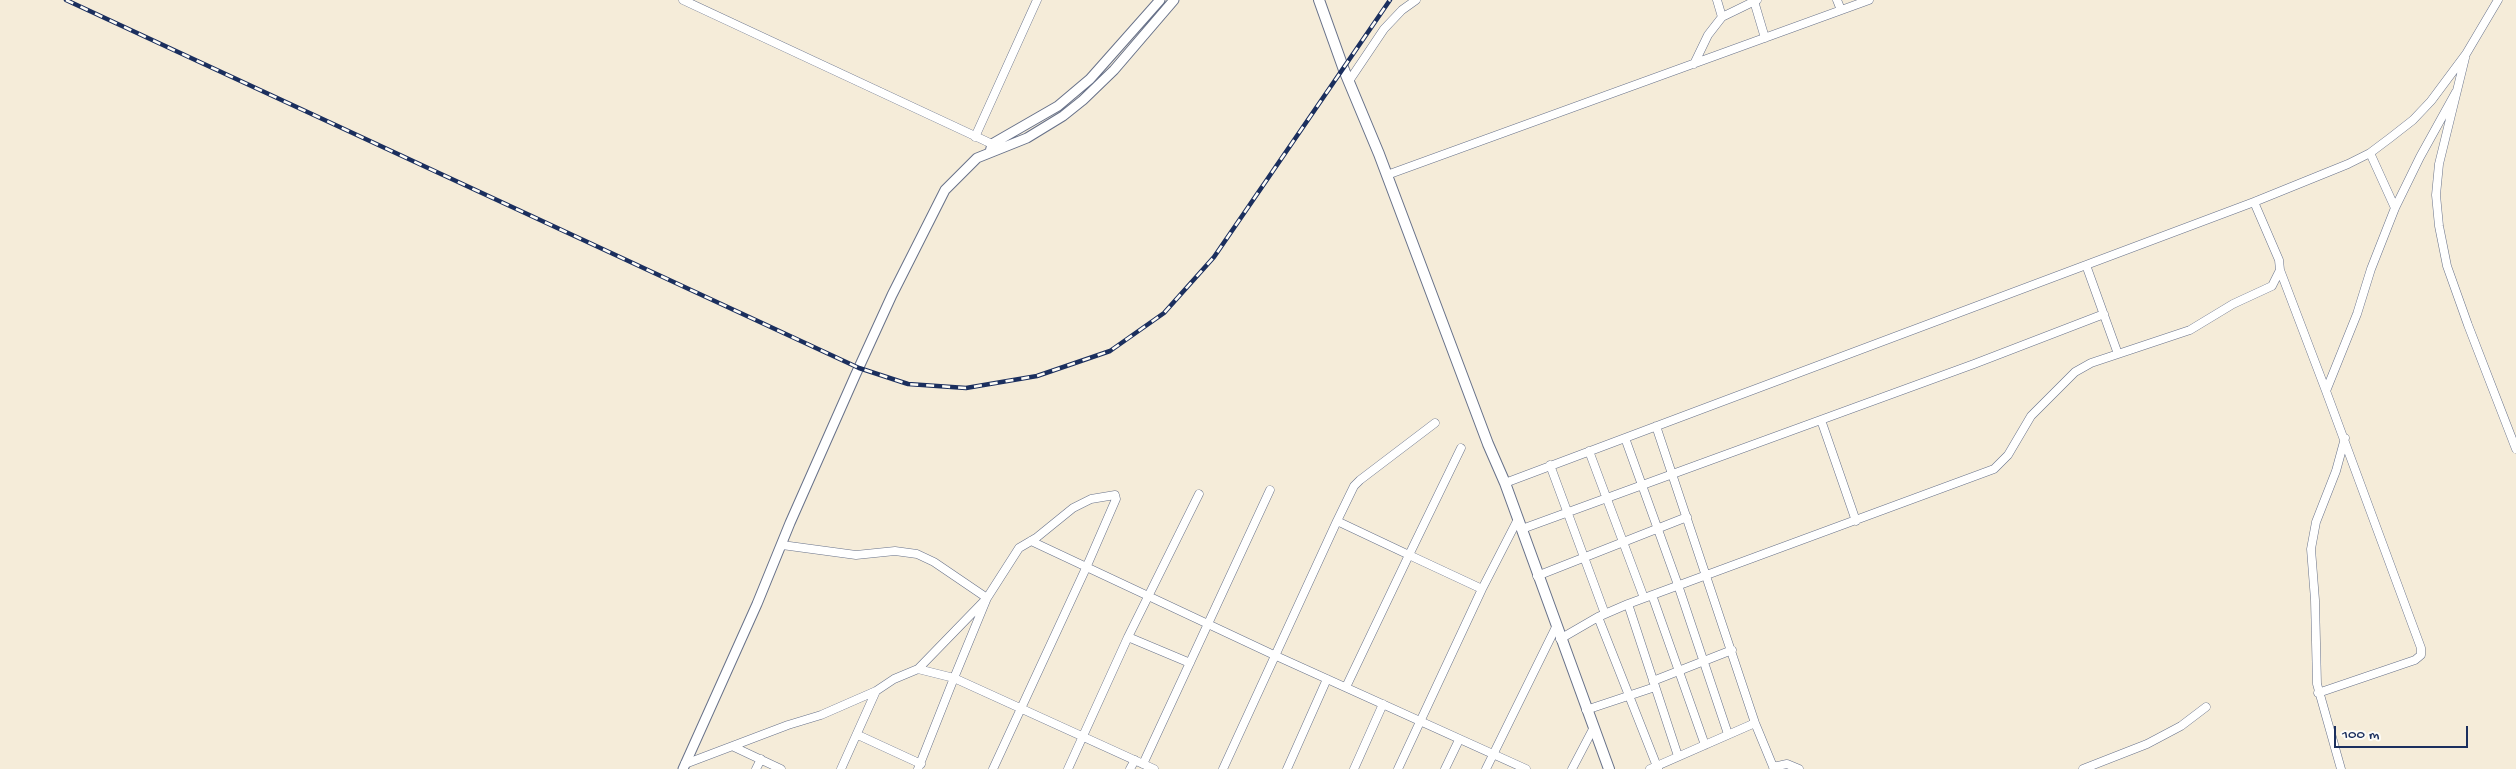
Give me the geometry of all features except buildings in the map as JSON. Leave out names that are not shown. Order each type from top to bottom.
[{"type":"main road","points":[[1320,0],[1348,81],[1387,176],[1505,483],[1537,576],[1609,769]]},
{"type":"street","points":[[683,0],[975,136],[991,148]]},
{"type":"street","points":[[975,136],[1037,0]]},
{"type":"street","points":[[684,766],[892,295],[945,190],[966,167],[991,148],[1076,92],[1104,64],[1160,0]]},
{"type":"street","points":[[991,148],[1027,138],[1063,116],[1083,100],[1114,70],[1174,0]]},
{"type":"street","points":[[1348,81],[1384,29],[1402,10],[1416,0]]},
{"type":"street","points":[[1718,0],[1722,17]]},
{"type":"street","points":[[1837,0],[1841,10]]},
{"type":"street","points":[[1387,176],[1869,0]]},
{"type":"street","points":[[1505,483],[2254,202],[2370,153],[2413,120],[2431,101],[2466,54],[2498,0]]},
{"type":"street","points":[[1694,64],[1708,35],[1722,17],[1755,1],[1765,38]]},
{"type":"street","points":[[2466,54],[2441,149],[2437,181],[2437,210],[2442,246],[2468,325],[2516,449]]},
{"type":"street","points":[[2326,391],[2357,314],[2371,269],[2395,208],[2420,157],[2456,92]]},
{"type":"street","points":[[2370,153],[2395,208]]},
{"type":"street","points":[[2254,202],[2276,250],[2280,270],[2345,438],[2421,648],[2421,655],[2415,660],[2318,692]]},
{"type":"street","points":[[2086,265],[2118,354]]},
{"type":"street","points":[[1560,639],[1601,616],[1628,604],[1994,469],[2008,455],[2031,416],[2070,376],[2091,363],[2200,325],[2233,304],[2265,291],[2277,279],[2280,270]]},
{"type":"street","points":[[1522,529],[1673,476],[2104,314]]},
{"type":"street","points":[[1821,420],[1856,521]]},
{"type":"street","points":[[1223,769],[1274,655],[1354,486],[1436,424]]},
{"type":"street","points":[[1656,426],[1708,575],[1755,722],[1773,768],[1787,764],[1799,769]]},
{"type":"street","points":[[1625,438],[1678,585],[1728,734]]},
{"type":"street","points":[[2340,769],[2318,692],[2315,667],[2315,600],[2311,549],[2316,522],[2336,471],[2345,438]]},
{"type":"street","points":[[1346,688],[1461,448]]},
{"type":"street","points":[[1589,451],[1706,745]]},
{"type":"street","points":[[1550,465],[1584,558],[1601,616],[1655,768],[1755,722]]},
{"type":"street","points":[[1143,764],[1270,490]]},
{"type":"street","points":[[1068,769],[1128,637],[1199,494]]},
{"type":"street","points":[[858,735],[920,767],[987,598],[1019,548],[1031,541],[1073,508],[1091,499],[1115,495],[1116,501],[1022,710],[993,769]]},
{"type":"street","points":[[1537,576],[1687,517]]},
{"type":"street","points":[[1398,769],[1482,589],[1518,519]]},
{"type":"street","points":[[1337,521],[1482,589]]},
{"type":"street","points":[[1031,541],[1208,625],[1458,740],[1526,769]]},
{"type":"street","points":[[782,545],[856,555],[895,551],[917,554],[934,562],[987,598]]},
{"type":"street","points":[[684,766],[876,692],[894,679],[918,669],[987,598]]},
{"type":"street","points":[[1628,604],[1678,756]]},
{"type":"street","points":[[1486,769],[1556,628]]},
{"type":"street","points":[[1128,637],[1190,663]]},
{"type":"street","points":[[1586,710],[1628,695],[1704,660],[1732,650]]},
{"type":"street","points":[[918,669],[954,678],[1154,769]]},
{"type":"street","points":[[1287,769],[1327,679]]},
{"type":"street","points":[[841,769],[876,692]]},
{"type":"street","points":[[1354,769],[1383,704]]},
{"type":"street","points":[[2083,769],[2167,734],[2206,707]]},
{"type":"street","points":[[1572,769],[1593,729]]},
{"type":"street","points":[[1445,769],[1458,740]]},
{"type":"street","points":[[734,747],[781,769]]},
{"type":"street","points":[[756,769],[761,760]]},
{"type":"street","points":[[1130,769],[1135,760]]},
{"type":"railway","points":[[66,0],[859,368],[908,384],[966,388],[1037,376],[1110,351],[1164,313],[1214,257],[1390,0]]}]
